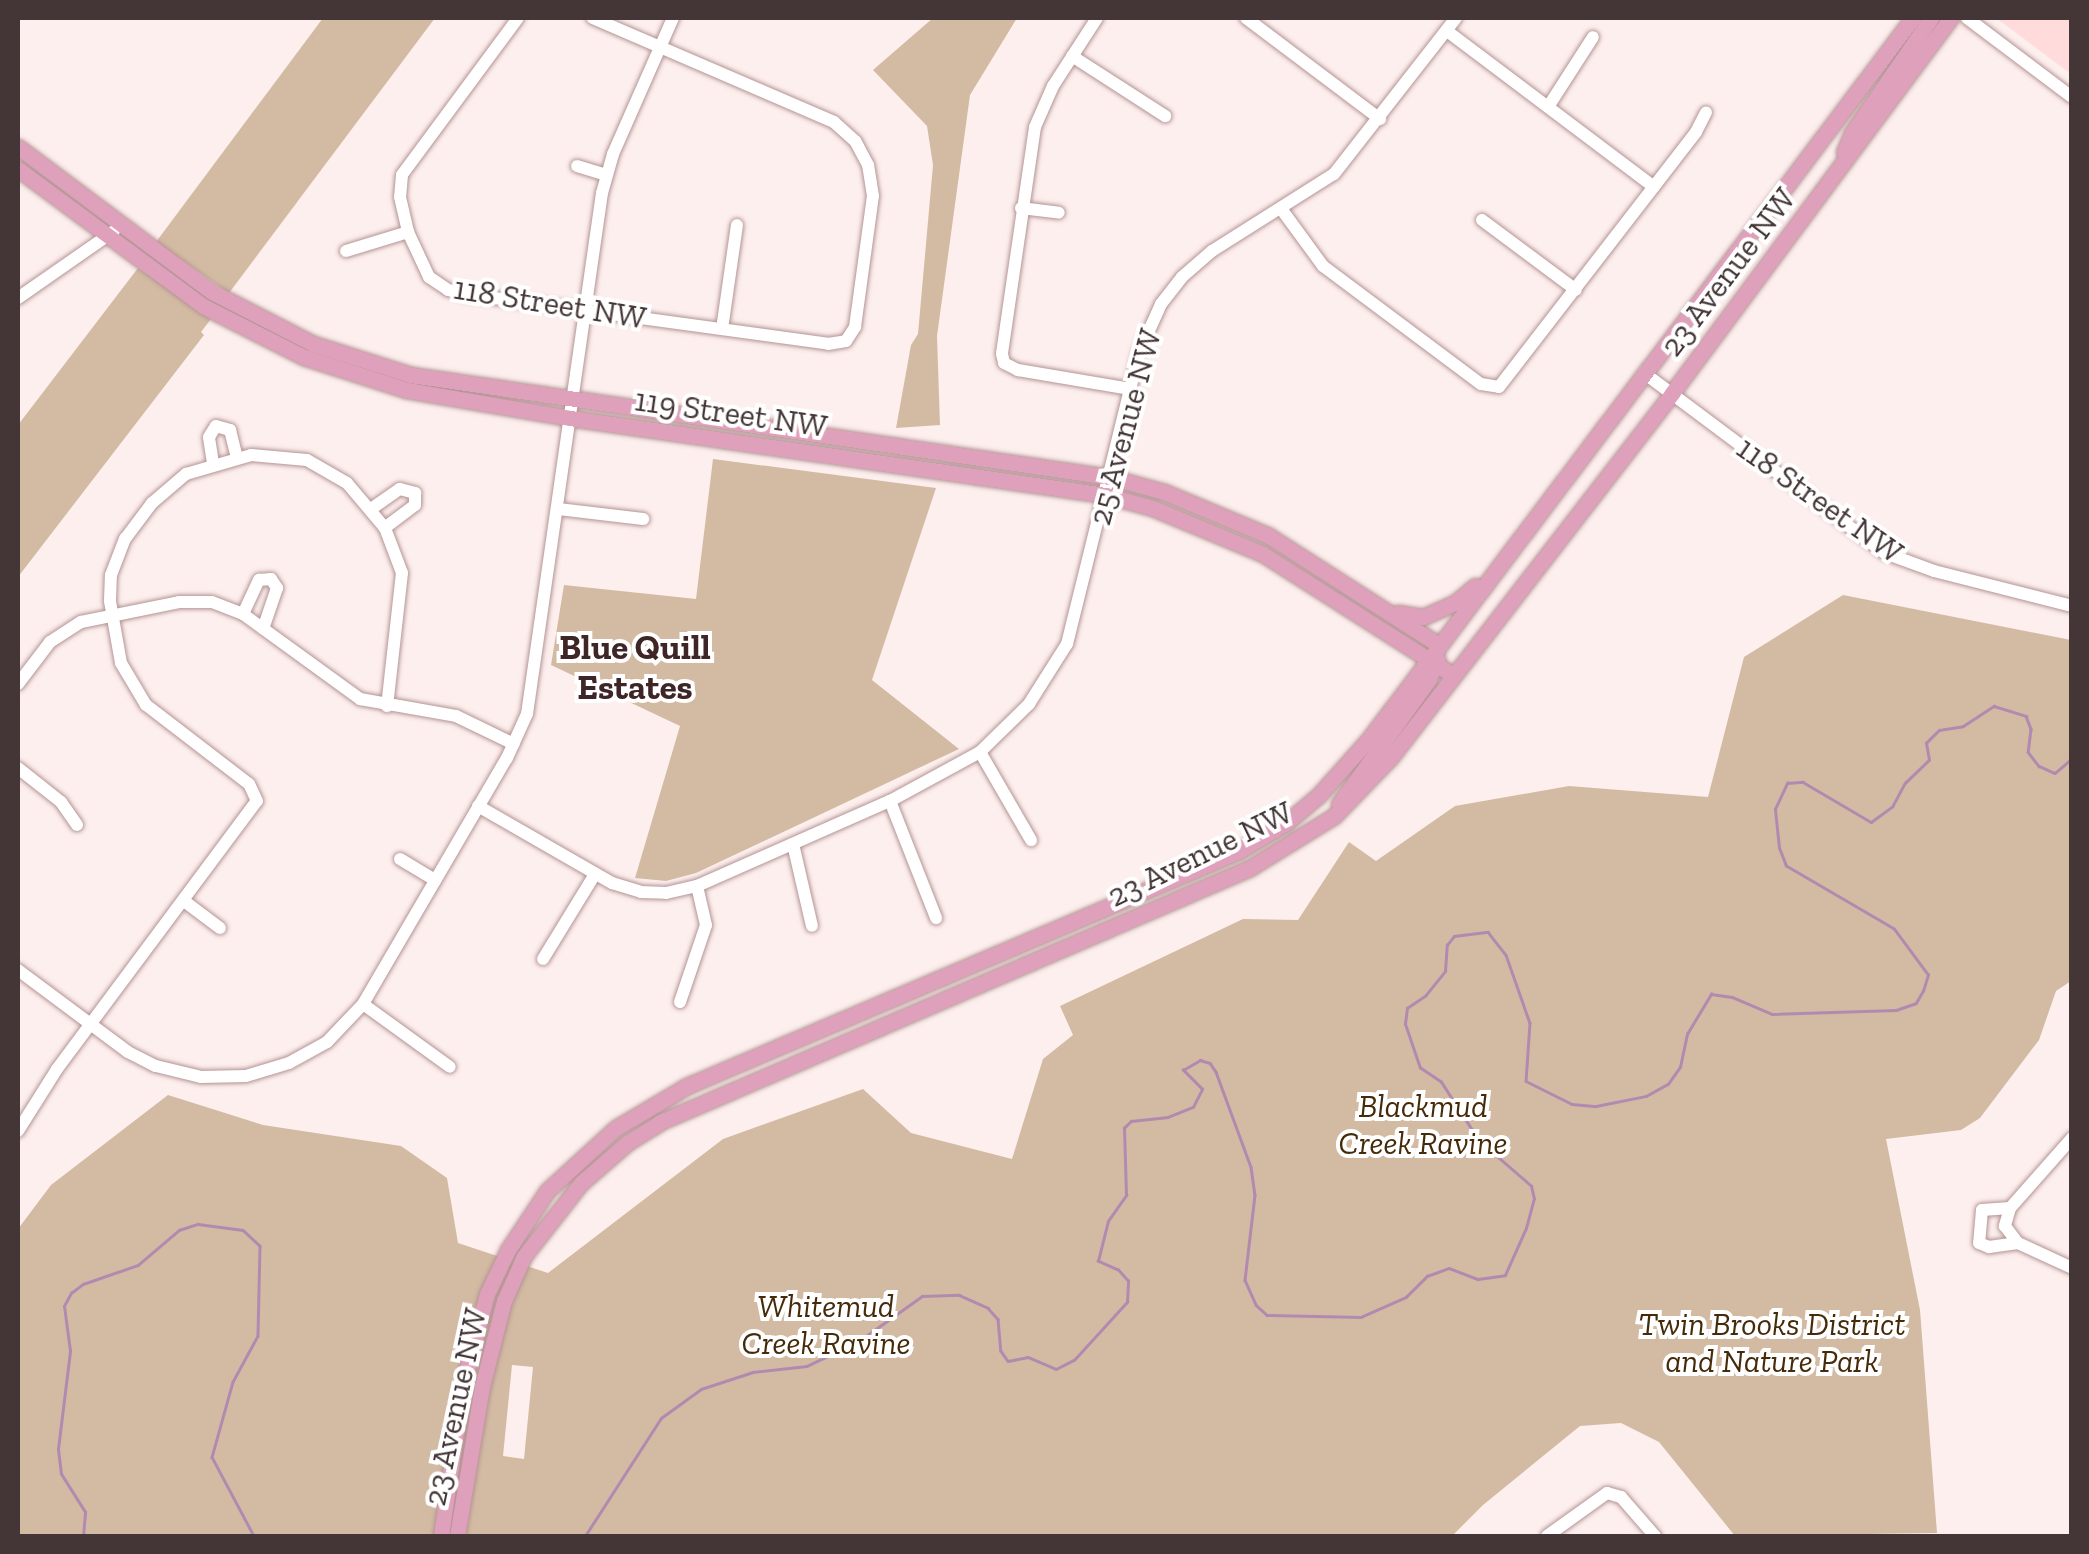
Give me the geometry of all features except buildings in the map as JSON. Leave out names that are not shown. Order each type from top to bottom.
[{"type":"main road","name":"23 Avenue NW","points":[[1439,645],[1913,18]]},
{"type":"main road","points":[[1836,174],[1852,133],[1931,18]]},
{"type":"main road","name":"23 Avenue NW","points":[[457,1536],[482,1387],[504,1301],[544,1225],[603,1162],[685,1110],[1250,868],[1334,816],[1391,757],[1672,393],[1950,18]]},
{"type":"main road","name":"119 Street NW","points":[[18,147],[212,292],[313,344],[411,375],[1110,477],[1179,498],[1269,536],[1439,645]]},
{"type":"main road","name":"119 Street NW","points":[[18,170],[203,306],[304,357],[408,390],[570,418],[1105,495],[1153,508],[1263,554],[1453,674]]},
{"type":"main road","points":[[1389,611],[1423,617],[1456,602],[1530,523]]},
{"type":"main road","points":[[1334,816],[1344,793],[1432,662],[1439,645]]},
{"type":"main road","name":"23 Avenue NW","points":[[441,1536],[464,1384],[487,1294],[529,1215],[591,1148],[616,1128],[688,1086],[1239,852],[1286,823],[1345,769],[1432,662]]},
{"type":"street","points":[[346,251],[408,232],[400,196],[406,167],[518,18]]},
{"type":"street","points":[[592,18],[660,47]]},
{"type":"street","points":[[18,970],[90,1025],[156,1066],[201,1077],[246,1076],[309,1054],[340,1031],[363,1004],[514,744],[534,684],[606,175],[673,18]]},
{"type":"street","points":[[1097,18],[1034,127],[1002,348],[1004,364],[1018,370],[1130,389]]},
{"type":"street","points":[[1246,18],[1380,118]]},
{"type":"street","name":"25 Avenue NW","points":[[478,806],[595,874],[641,892],[666,892],[697,886],[793,844],[890,800],[980,752],[1030,704],[1067,644],[1144,338],[1171,290],[1212,251],[1334,174],[1456,18]]},
{"type":"street","points":[[1967,18],[2072,96]]},
{"type":"street","points":[[1447,31],[1654,187]]},
{"type":"street","points":[[1548,107],[1593,37]]},
{"type":"street","name":"118 Street NW","points":[[408,232],[425,272],[448,290],[828,344],[846,342],[854,327],[873,196],[864,154],[834,122],[660,47]]},
{"type":"street","points":[[1072,56],[1165,116]]},
{"type":"street","points":[[1282,210],[1323,266],[1481,384],[1494,388],[1509,380],[1706,112]]},
{"type":"street","points":[[577,166],[606,175]]},
{"type":"street","points":[[1021,208],[1060,213]]},
{"type":"street","points":[[1482,220],[1576,290]]},
{"type":"street","points":[[722,329],[737,225]]},
{"type":"street","points":[[18,298],[121,226]]},
{"type":"street","name":"118 Street NW","points":[[1644,373],[1884,553],[1934,571],[2072,606]]},
{"type":"street","points":[[213,464],[210,437],[216,426],[230,430],[237,458]]},
{"type":"street","points":[[18,1131],[90,1025],[251,813],[257,796],[249,784],[140,698],[121,663],[112,614],[111,574],[125,539],[167,486],[213,464],[271,454],[306,460],[347,482],[385,528],[397,553],[403,584],[387,706]]},
{"type":"street","points":[[371,508],[400,489],[415,492],[415,505],[385,528]]},
{"type":"street","points":[[558,509],[643,519]]},
{"type":"street","points":[[242,614],[259,580],[271,579],[277,588],[263,629]]},
{"type":"street","points":[[18,684],[60,634],[112,614],[201,601],[242,614],[353,696],[465,719],[514,744]]},
{"type":"street","points":[[980,752],[1031,840]]},
{"type":"street","points":[[18,768],[62,802],[77,825]]},
{"type":"street","points":[[890,800],[936,918]]},
{"type":"street","points":[[793,844],[812,926]]},
{"type":"street","points":[[400,858],[436,880]]},
{"type":"street","points":[[543,960],[595,874]]},
{"type":"street","points":[[680,1002],[706,925],[697,886]]},
{"type":"street","points":[[184,901],[220,928]]},
{"type":"street","points":[[363,1004],[450,1067]]},
{"type":"street","points":[[2072,1138],[2010,1208],[2004,1226],[2018,1243],[2072,1268]]},
{"type":"street","points":[[2010,1208],[1982,1210],[1979,1243],[1989,1247],[2018,1243]]},
{"type":"street","points":[[1547,1536],[1607,1492],[1622,1498],[1655,1536]]},
{"type":"shaded area","points":[[1996,18],[2071,18],[2071,74]]},
{"type":"green space","points":[[323,18],[435,18],[229,293],[156,242]]},
{"type":"green space","points":[[933,18],[1017,18],[970,95],[937,336],[940,425],[896,428],[911,345],[918,334],[933,165],[927,126],[873,70]]},
{"type":"green space","points":[[138,268],[211,319],[201,332],[204,335],[18,577],[18,425]]},
{"type":"green space","points":[[713,459],[936,488],[872,680],[959,749],[696,873],[666,881],[635,878],[680,726],[551,665],[564,585],[696,599]]},
{"type":"green space","points":[[1843,595],[2071,640],[2071,981],[2056,991],[2039,1040],[1980,1118],[1961,1130],[1886,1139],[1920,1310],[1937,1533],[1735,1536],[1659,1442],[1621,1423],[1580,1426],[1483,1505],[1452,1536],[18,1536],[18,1229],[51,1185],[168,1095],[263,1125],[401,1146],[447,1178],[458,1243],[548,1273],[723,1139],[863,1089],[911,1133],[1012,1159],[1043,1059],[1073,1035],[1060,1006],[1243,919],[1298,920],[1349,842],[1376,861],[1455,806],[1569,786],[1708,797],[1744,657]],"holes":[[[512,1365],[533,1367],[524,1459],[503,1456]]]},
{"type":"waterway","points":[[585,1536],[661,1418],[701,1389],[753,1372],[807,1366],[859,1341],[922,1296],[959,1295],[988,1308],[998,1319],[1001,1351],[1008,1361],[1028,1357],[1056,1369],[1074,1360],[1127,1302],[1128,1281],[1118,1270],[1098,1261],[1108,1221],[1126,1195],[1124,1128],[1131,1121],[1168,1117],[1193,1107],[1202,1089],[1183,1070],[1200,1060],[1210,1063],[1216,1072],[1251,1167],[1255,1195],[1245,1280],[1256,1305],[1267,1315],[1361,1317],[1406,1297],[1427,1276],[1449,1268],[1478,1279],[1505,1275],[1526,1228],[1534,1199],[1531,1186],[1479,1141],[1441,1082],[1420,1068],[1405,1024],[1407,1008],[1425,996],[1445,971],[1447,945],[1454,936],[1488,932],[1506,955],[1530,1023],[1526,1081],[1572,1104],[1596,1106],[1646,1096],[1668,1084],[1680,1067],[1687,1034],[1711,994],[1732,997],[1772,1014],[1896,1010],[1916,1003],[1923,991],[1928,975],[1894,929],[1786,866],[1779,848],[1775,809],[1787,783],[1803,782],[1871,822],[1892,807],[1905,783],[1929,760],[1926,743],[1939,730],[1963,726],[1994,706],[2026,716],[2031,729],[2028,752],[2039,766],[2055,773],[2072,758]]},
{"type":"waterway","points":[[83,1536],[85,1512],[61,1474],[58,1449],[70,1351],[64,1306],[71,1293],[83,1284],[138,1265],[179,1230],[198,1224],[243,1230],[260,1246],[258,1336],[233,1382],[212,1457],[254,1536]]},
{"type":"district","name":"Blue Quill Estates","points":[[635,667]]},
{"type":"park label","name":"Blackmud Creek Ravine","points":[[1423,1126]]},
{"type":"park label","name":"Whitemud Creek Ravine","points":[[826,1326]]},
{"type":"park label","name":"Twin Brooks District and Nature Park","points":[[1772,1344]]}]
